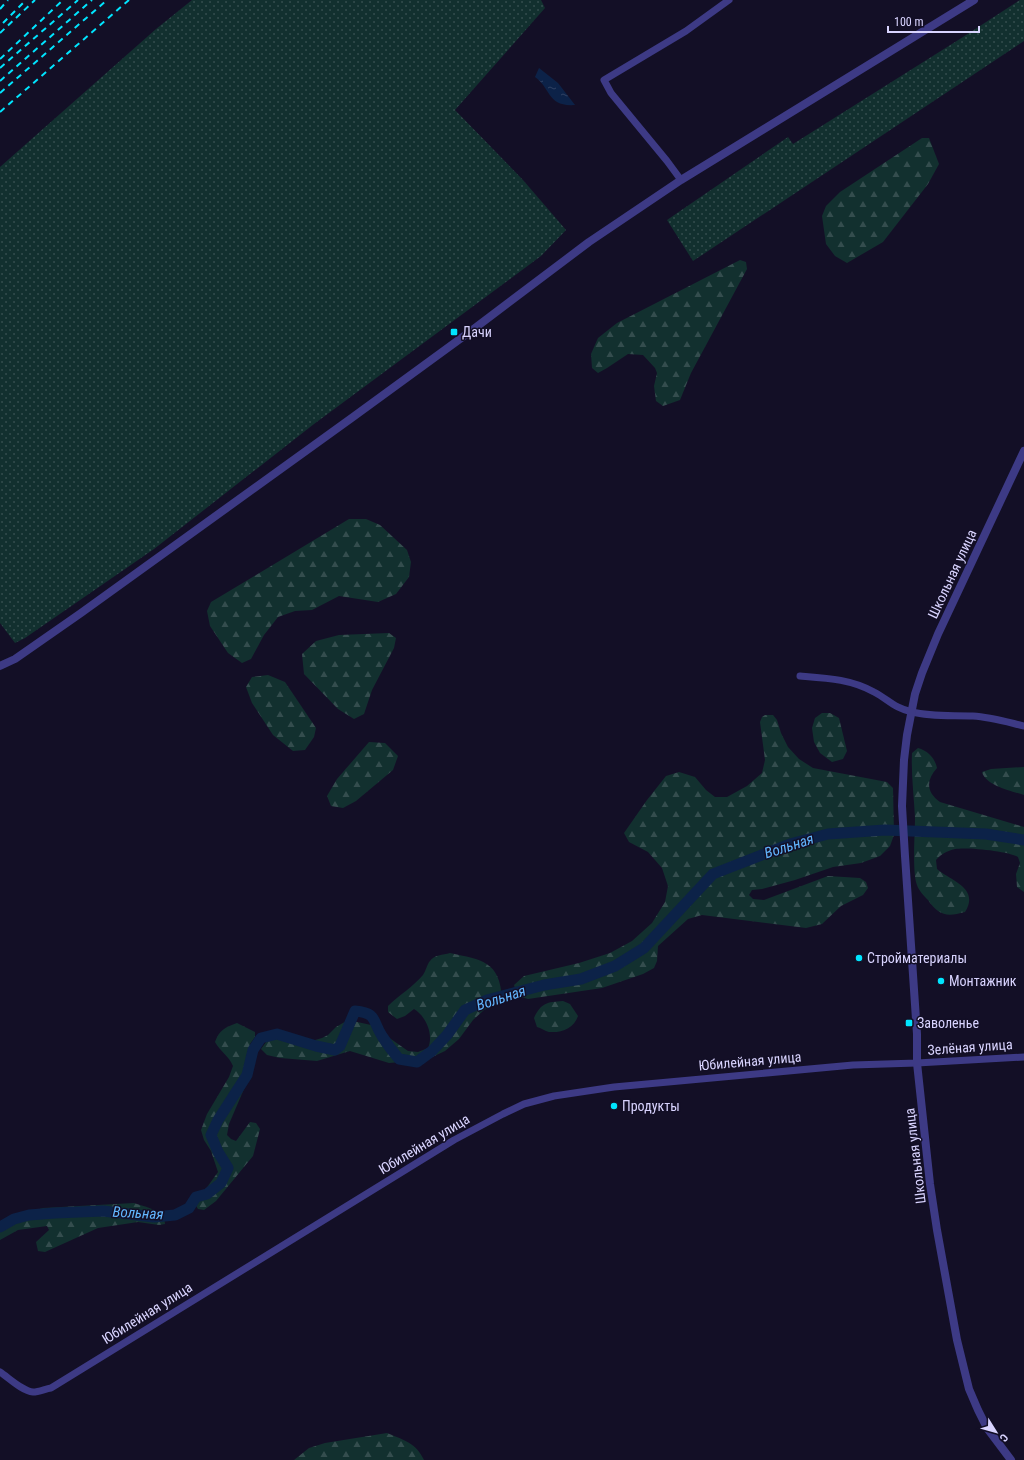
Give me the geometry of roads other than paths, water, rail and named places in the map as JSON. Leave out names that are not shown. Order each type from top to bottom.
[{"type":"street","points":[[680,180],[667,161],[611,93],[604,80],[686,31],[729,0]]},
{"type":"street","points":[[0,666],[15,659],[81,613],[471,331],[589,242],[680,180],[974,0]]},
{"type":"street","name":"Школьная улица","points":[[1011,1460],[987,1428],[970,1389],[957,1340],[930,1184],[917,1064],[917,1027],[902,806],[904,760],[910,712],[922,673],[938,634],[1024,451]]},
{"type":"street","points":[[800,676],[832,678],[853,683],[874,692],[898,708],[910,712],[939,716],[974,716],[1024,726]]},
{"type":"street","name":"Зелёная улица","points":[[917,1064],[1024,1057]]},
{"type":"street","name":"Юбилейная улица","points":[[0,1372],[22,1388],[31,1392],[52,1388],[454,1140],[524,1104],[554,1096],[614,1087],[853,1065],[917,1064]]},
{"type":"water","points":[[539,68],[558,83],[575,105],[559,103],[550,96],[544,86],[535,77]]},
{"type":"waterway","name":"Вольная","points":[[0,1227],[14,1219],[29,1215],[103,1211],[154,1217],[175,1215],[189,1208],[196,1197],[207,1194],[221,1183],[228,1168],[218,1152],[211,1135],[218,1120],[247,1075],[253,1050],[261,1038],[277,1034],[335,1050],[340,1046],[355,1011],[362,1012],[371,1016],[382,1036],[399,1059],[417,1062],[432,1051],[447,1035],[465,1010],[487,1000],[544,985],[581,979],[615,966],[644,948],[713,874],[790,844],[828,834],[885,830],[986,834],[1024,840]]},
{"type":"railway","points":[[0,9],[8,0]]},
{"type":"railway","points":[[3,23],[26,0]]},
{"type":"railway","points":[[0,33],[35,0]]},
{"type":"railway","points":[[0,59],[63,0]]},
{"type":"railway","points":[[0,68],[78,0]]},
{"type":"railway","points":[[0,81],[92,0]]},
{"type":"railway","points":[[0,93],[107,0]]},
{"type":"railway","points":[[0,112],[129,0]]},
{"type":"place","name":"Дачи","points":[[454,332]]},
{"type":"place","name":"Стройматериалы","points":[[859,958]]},
{"type":"place","name":"Монтажник","points":[[941,981]]},
{"type":"place","name":"Заволенье","points":[[909,1023]]},
{"type":"place","name":"Продукты","points":[[614,1106]]}]
